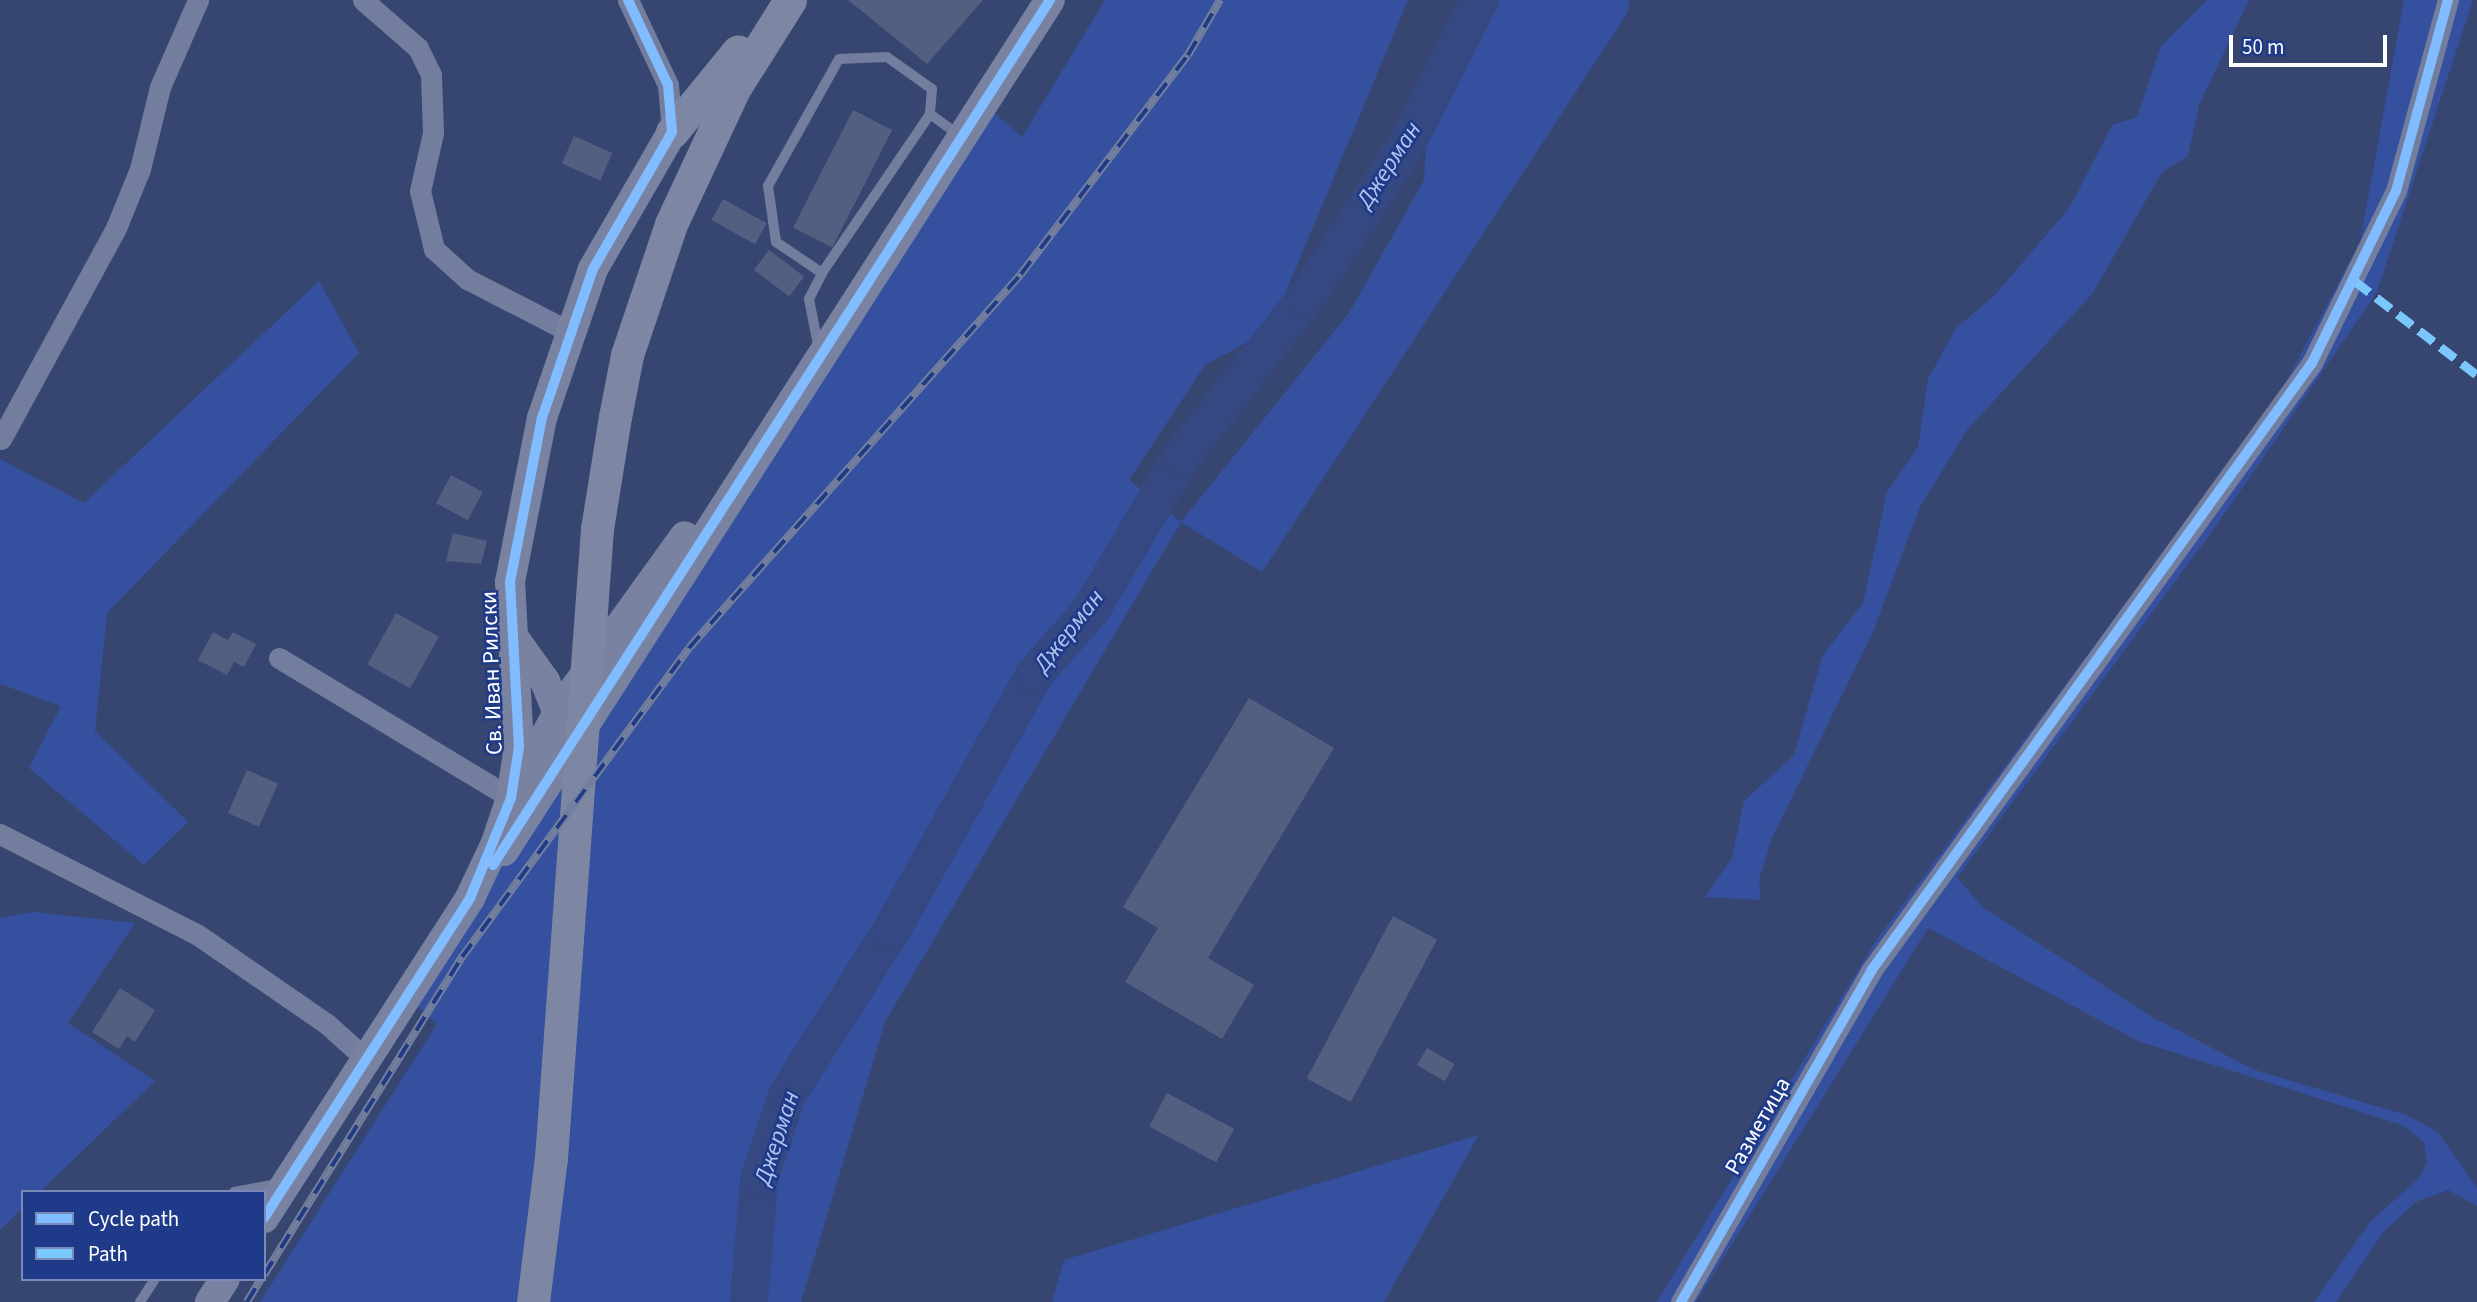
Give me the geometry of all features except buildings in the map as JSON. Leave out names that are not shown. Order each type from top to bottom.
[{"type":"main road","points":[[692,175],[690,140],[672,132],[780,0]]},
{"type":"main road","points":[[533,1302],[551,1158],[597,529],[627,355],[692,175],[734,89],[790,0]]},
{"type":"street","points":[[1,439],[116,228],[140,169],[160,87],[198,0]]},
{"type":"street","points":[[363,0],[418,48],[430,75],[433,133],[420,191],[434,248],[467,279],[568,331]]},
{"type":"street","points":[[628,0],[668,85],[672,132]]},
{"type":"street","points":[[470,898],[560,770],[819,351],[958,135],[1050,0]]},
{"type":"street","name":"Разметица","points":[[1681,1302],[1871,971],[2312,363],[2396,191],[2448,0]]},
{"type":"street","name":"Св. Иван Рилски","points":[[266,1215],[470,898],[511,798],[518,733],[508,630],[527,483],[568,331],[613,229],[672,132]]},
{"type":"street","points":[[279,658],[511,798],[560,709],[797,387]]},
{"type":"street","name":"Св. Иван Рилски","points":[[508,630],[560,709]]},
{"type":"street","points":[[560,709],[560,770]]},
{"type":"street","points":[[0,834],[198,935],[327,1024],[367,1060]]},
{"type":"street","points":[[210,1302],[224,1281]]},
{"type":"lane","points":[[819,351],[809,299],[822,273],[930,114],[932,89],[887,57],[839,59],[768,186],[776,242],[822,273]]},
{"type":"lane","points":[[930,114],[958,135]]},
{"type":"lane","points":[[244,1190],[288,1181]]},
{"type":"lane","points":[[140,1302],[154,1281]]},
{"type":"shaded area","points":[[1105,0],[1408,0],[1270,330],[1205,365],[1129,480],[1181,522],[885,1022],[801,1302],[260,1302],[437,1024],[407,997],[981,101],[1022,137]]},
{"type":"shaded area","points":[[1461,0],[1629,0],[1628,12],[1262,572],[1181,522],[1349,313],[1424,180],[1430,68]]},
{"type":"shaded area","points":[[2207,0],[2249,0],[2199,105],[2188,156],[2162,172],[2093,293],[1967,430],[1920,507],[1873,632],[1772,838],[1759,879],[1761,900],[1705,897],[1732,858],[1744,801],[1794,755],[1823,655],[1863,603],[1887,492],[1918,447],[1928,379],[1956,328],[1994,296],[2070,207],[2112,125],[2137,117],[2161,46]]},
{"type":"shaded area","points":[[2404,0],[2473,0],[2377,292],[2221,519],[1957,878],[1984,908],[2154,1018],[2255,1070],[2406,1115],[2438,1132],[2477,1188],[2477,1206],[2448,1190],[2416,1202],[2383,1232],[2336,1302],[2314,1302],[2370,1222],[2419,1178],[2427,1163],[2424,1142],[2402,1125],[2138,1041],[1928,928],[1696,1302],[1657,1302],[1875,942],[2278,397],[2360,242]]},
{"type":"shaded area","points":[[319,281],[359,353],[107,613],[95,731],[188,822],[144,865],[29,768],[61,706],[0,684],[0,459],[84,503]]},
{"type":"shaded area","points":[[33,912],[135,923],[68,1023],[155,1081],[42,1190],[21,1190],[21,1210],[0,1230],[0,918]]},
{"type":"shaded area","points":[[1479,1135],[1384,1302],[1052,1302],[1064,1260]]},
{"type":"waterway","name":"Джерман","points":[[749,1302],[759,1180],[787,1095],[890,933],[1035,674],[1091,610],[1182,456],[1306,298],[1405,147],[1480,0]]},
{"type":"railway","points":[[266,1272],[462,957],[689,648],[1021,274],[1188,55],[1220,0]]},
{"type":"railway","points":[[247,1302],[260,1281]]},
{"type":"marked path","points":[[2355,281],[2477,375]]},
{"type":"cycle path","points":[[266,1215],[470,898],[511,798],[519,747],[510,582],[542,418],[593,269],[672,132],[668,85],[628,0]]},
{"type":"cycle path","points":[[493,865],[1050,0]]},
{"type":"cycle path","points":[[1681,1302],[1871,971],[2312,363],[2396,191],[2448,0]]}]
